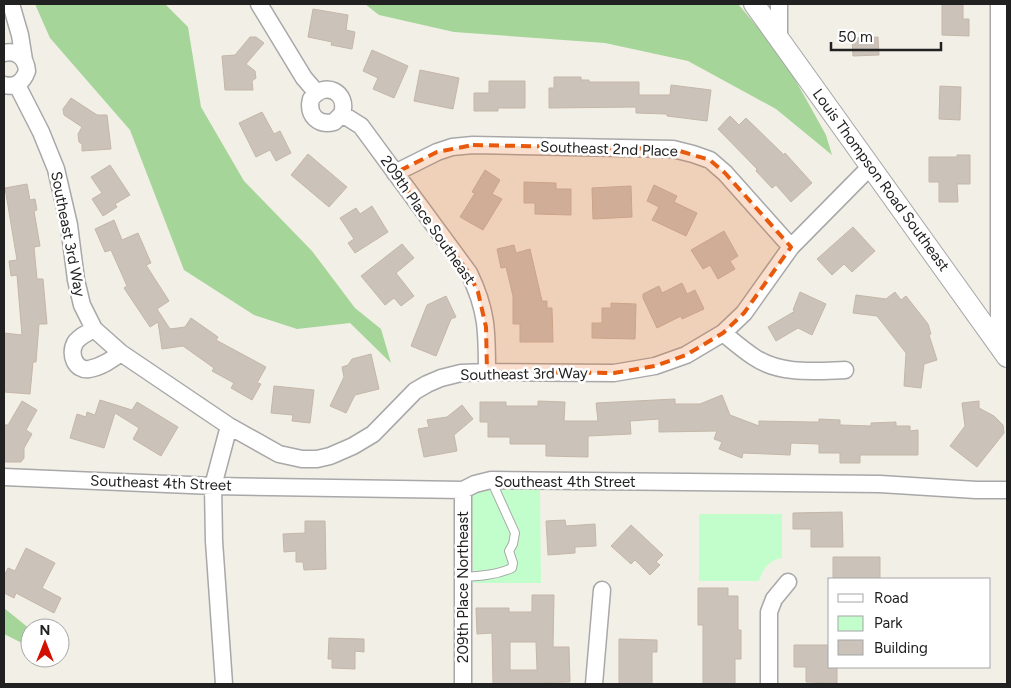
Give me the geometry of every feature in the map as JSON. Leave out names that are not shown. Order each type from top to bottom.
[{"type":"street","name":"Southeast 3rd Way","points":[[11,4],[20,35],[27,71],[25,76],[10,85],[41,132],[56,169],[70,226],[76,280],[82,305],[94,329],[121,353],[228,426],[279,454],[302,459],[317,459],[330,456],[373,434],[415,391],[427,384],[461,373],[614,373],[655,366],[686,355],[723,333],[744,313],[791,247],[870,167]]},
{"type":"street","points":[[259,4],[304,78],[317,93]]},
{"type":"street","name":"Louis Thompson Road Southeast","points":[[754,4],[780,37],[870,167],[1003,350]]},
{"type":"street","points":[[779,4],[780,37]]},
{"type":"street","points":[[999,4],[1003,350]]},
{"type":"street","points":[[4,54],[14,53],[24,60]]},
{"type":"street","points":[[325,89],[337,92],[344,102],[342,114],[334,122],[322,123],[313,116],[310,105],[311,99],[325,89]]},
{"type":"street","name":"209th Place Southeast","points":[[342,114],[361,126],[469,272],[484,311],[487,372]]},
{"type":"street","name":"Southeast 2nd Place","points":[[395,173],[437,152],[452,147],[473,145],[673,149],[710,160],[725,173],[791,247]]},
{"type":"street","points":[[94,329],[74,344],[72,355],[76,363],[82,368],[88,369],[104,364],[121,353]]},
{"type":"street","points":[[723,333],[755,358],[776,366],[810,372],[846,370]]},
{"type":"street","points":[[224,684],[214,541],[213,486],[228,426]]},
{"type":"street","name":"Southeast 4th Street","points":[[4,477],[213,486],[463,490],[474,484],[491,480],[880,484],[1007,490]]},
{"type":"street","name":"209th Place Northeast","points":[[463,490],[463,684]]},
{"type":"street","points":[[769,684],[769,612],[774,600],[788,582]]},
{"type":"street","points":[[594,684],[602,590]]},
{"type":"lane","points":[[463,577],[487,576],[512,568],[513,563],[509,551],[513,544],[515,533],[491,480]]},
{"type":"highlighted area","points":[[473,145],[673,149],[710,160],[725,173],[791,247],[744,313],[723,333],[686,355],[655,366],[614,373],[487,372],[486,327],[478,292],[469,273],[395,173],[437,152]]},
{"type":"green space","points":[[35,4],[165,4],[188,27],[201,107],[244,181],[312,251],[355,308],[381,329],[391,363],[350,323],[297,329],[254,315],[184,270],[130,130],[50,38]]},
{"type":"green space","points":[[365,4],[738,4],[782,56],[826,135],[832,155],[776,109],[688,61],[605,43],[454,32],[379,15]]},
{"type":"green space","points":[[540,484],[541,583],[473,583],[472,501],[468,495],[478,488]]},
{"type":"green space","points":[[699,514],[782,514],[782,558],[773,561],[767,566],[759,581],[699,581]]},
{"type":"green space","points":[[4,608],[20,621],[20,642],[4,634]]},
{"type":"building","points":[[942,4],[963,4],[963,19],[969,19],[969,36],[942,35]]},
{"type":"building","points":[[313,9],[348,15],[346,30],[355,32],[352,49],[331,45],[332,42],[308,37]]},
{"type":"building","points":[[250,37],[256,37],[264,43],[246,64],[255,71],[256,78],[252,81],[253,90],[225,90],[222,56],[235,55]]},
{"type":"building","points":[[878,37],[879,55],[853,56],[852,38]]},
{"type":"building","points":[[372,50],[408,66],[394,98],[373,89],[378,78],[363,71]]},
{"type":"building","points":[[420,70],[459,78],[453,109],[414,101]]},
{"type":"building","points":[[554,77],[581,77],[581,80],[589,80],[589,82],[639,82],[639,95],[670,95],[671,85],[711,90],[707,121],[667,116],[667,114],[636,113],[636,107],[549,108],[549,88],[554,88]]},
{"type":"building","points":[[489,81],[525,81],[525,108],[498,108],[498,111],[474,111],[474,93],[489,93]]},
{"type":"building","points":[[940,86],[961,87],[960,120],[939,119]]},
{"type":"building","points":[[71,98],[97,115],[107,115],[111,149],[82,151],[82,144],[79,142],[78,134],[82,127],[64,115],[63,109]]},
{"type":"building","points":[[262,112],[274,134],[280,131],[291,153],[276,161],[270,150],[256,157],[239,123]]},
{"type":"building","points":[[730,116],[739,125],[746,118],[784,155],[785,153],[812,183],[791,202],[776,185],[772,188],[756,171],[757,169],[718,129]]},
{"type":"building","points":[[308,154],[347,187],[329,207],[291,175]]},
{"type":"building","points":[[957,155],[970,155],[970,184],[957,184],[958,202],[939,202],[939,182],[929,182],[929,157],[957,157]]},
{"type":"building","points":[[110,165],[130,195],[115,204],[117,207],[103,216],[92,199],[102,193],[91,177]]},
{"type":"building","points":[[485,170],[500,180],[492,194],[502,199],[483,230],[460,217],[475,193],[472,192]]},
{"type":"building","points":[[524,182],[556,183],[556,189],[571,189],[571,215],[535,214],[535,203],[524,203]]},
{"type":"building","points":[[27,184],[30,200],[35,199],[37,210],[34,211],[40,246],[34,247],[37,279],[43,279],[47,324],[39,324],[36,362],[33,362],[30,394],[4,392],[4,333],[22,335],[17,275],[11,276],[9,261],[17,260],[5,188]]},
{"type":"building","points":[[654,185],[677,196],[674,202],[697,213],[686,236],[652,220],[659,207],[647,201]]},
{"type":"building","points":[[631,186],[632,217],[593,219],[592,188]]},
{"type":"building","points":[[372,206],[388,232],[355,253],[348,243],[354,239],[340,218],[356,208],[360,214]]},
{"type":"building","points":[[114,220],[122,240],[138,233],[151,263],[146,265],[169,301],[157,309],[170,329],[185,327],[191,318],[218,337],[216,340],[266,367],[257,383],[261,384],[252,400],[231,388],[234,383],[212,371],[214,368],[183,346],[162,349],[158,322],[150,327],[124,288],[127,286],[111,250],[105,252],[95,229]]},
{"type":"building","points":[[853,227],[875,251],[852,272],[844,264],[832,275],[817,259]]},
{"type":"building","points":[[724,231],[738,256],[730,261],[735,269],[718,279],[710,265],[703,269],[691,250]]},
{"type":"building","points":[[402,244],[414,258],[396,273],[414,296],[401,306],[394,298],[385,305],[361,276]]},
{"type":"building","points":[[514,245],[516,253],[530,249],[542,301],[547,301],[547,308],[552,308],[553,342],[520,342],[520,324],[513,324],[513,296],[506,267],[501,268],[497,249]]},
{"type":"building","points":[[682,283],[687,294],[695,290],[704,309],[682,319],[681,316],[657,328],[643,298],[643,294],[659,286],[662,293]]},
{"type":"building","points":[[800,292],[826,304],[812,335],[798,328],[776,341],[768,327],[795,311],[793,310]]},
{"type":"building","points":[[895,292],[901,300],[906,296],[928,324],[931,334],[929,335],[937,360],[924,364],[921,388],[904,386],[906,353],[877,316],[853,313],[856,295],[886,299]]},
{"type":"building","points":[[446,296],[456,317],[451,319],[436,356],[411,346],[427,305]]},
{"type":"building","points":[[611,303],[636,304],[635,339],[592,338],[592,323],[602,323],[602,308],[611,308]]},
{"type":"building","points":[[371,354],[379,389],[355,395],[346,413],[330,406],[344,377],[342,367],[348,365],[352,359]]},
{"type":"building","points":[[274,386],[314,390],[310,423],[292,421],[293,415],[271,413]]},
{"type":"building","points":[[722,395],[730,415],[759,426],[759,421],[819,422],[819,419],[840,420],[840,425],[871,426],[871,423],[896,422],[896,426],[910,426],[910,431],[918,430],[918,455],[860,455],[860,463],[840,463],[840,453],[819,453],[819,444],[791,443],[790,455],[743,453],[742,458],[719,449],[722,442],[714,439],[717,431],[659,432],[659,419],[630,421],[631,434],[588,436],[588,457],[546,456],[546,444],[510,444],[510,437],[488,437],[488,422],[480,422],[480,402],[506,402],[506,406],[538,406],[538,401],[565,402],[564,421],[598,421],[596,403],[675,399],[675,404],[700,404]]},
{"type":"building","points":[[100,400],[132,410],[137,402],[178,427],[161,456],[133,439],[139,428],[115,413],[104,448],[70,438],[77,414],[86,417],[87,412],[95,415]]},
{"type":"building","points":[[22,401],[37,410],[26,430],[32,434],[24,448],[24,458],[21,462],[4,462],[4,425],[8,425]]},
{"type":"building","points":[[979,401],[979,408],[994,416],[1003,425],[1004,433],[977,467],[950,446],[965,426],[962,403]]},
{"type":"building","points":[[462,405],[473,419],[454,435],[457,451],[424,457],[418,429],[429,427],[427,420],[447,417]]},
{"type":"building","points":[[842,512],[843,547],[811,547],[811,529],[793,529],[793,513]]},
{"type":"building","points":[[565,520],[566,526],[595,524],[596,546],[575,547],[575,553],[548,555],[546,521]]},
{"type":"building","points":[[305,521],[325,521],[326,569],[304,570],[303,562],[296,562],[296,551],[284,552],[283,534],[305,533]]},
{"type":"building","points":[[631,525],[663,555],[656,562],[660,565],[650,575],[635,560],[631,564],[611,546]]},
{"type":"building","points":[[26,548],[55,563],[42,588],[61,598],[54,613],[16,593],[14,598],[4,593],[4,576],[8,568],[15,571]]},
{"type":"building","points":[[833,557],[880,557],[880,578],[833,578]]},
{"type":"building","points":[[698,588],[728,588],[728,596],[738,596],[738,630],[741,630],[741,659],[735,659],[735,684],[703,684],[703,625],[698,625]]},
{"type":"building","points":[[532,595],[554,595],[553,647],[569,647],[570,682],[493,684],[492,633],[477,634],[476,608],[509,608],[509,612],[532,612]],"holes":[[[510,642],[536,642],[537,670],[510,670]]]},
{"type":"building","points":[[329,638],[364,639],[364,652],[355,651],[355,669],[332,668],[332,659],[328,659]]},
{"type":"building","points":[[619,639],[657,640],[657,652],[652,652],[652,684],[619,684]]},
{"type":"building","points":[[794,645],[828,645],[828,668],[837,668],[837,683],[806,682],[806,667],[794,667]]}]
